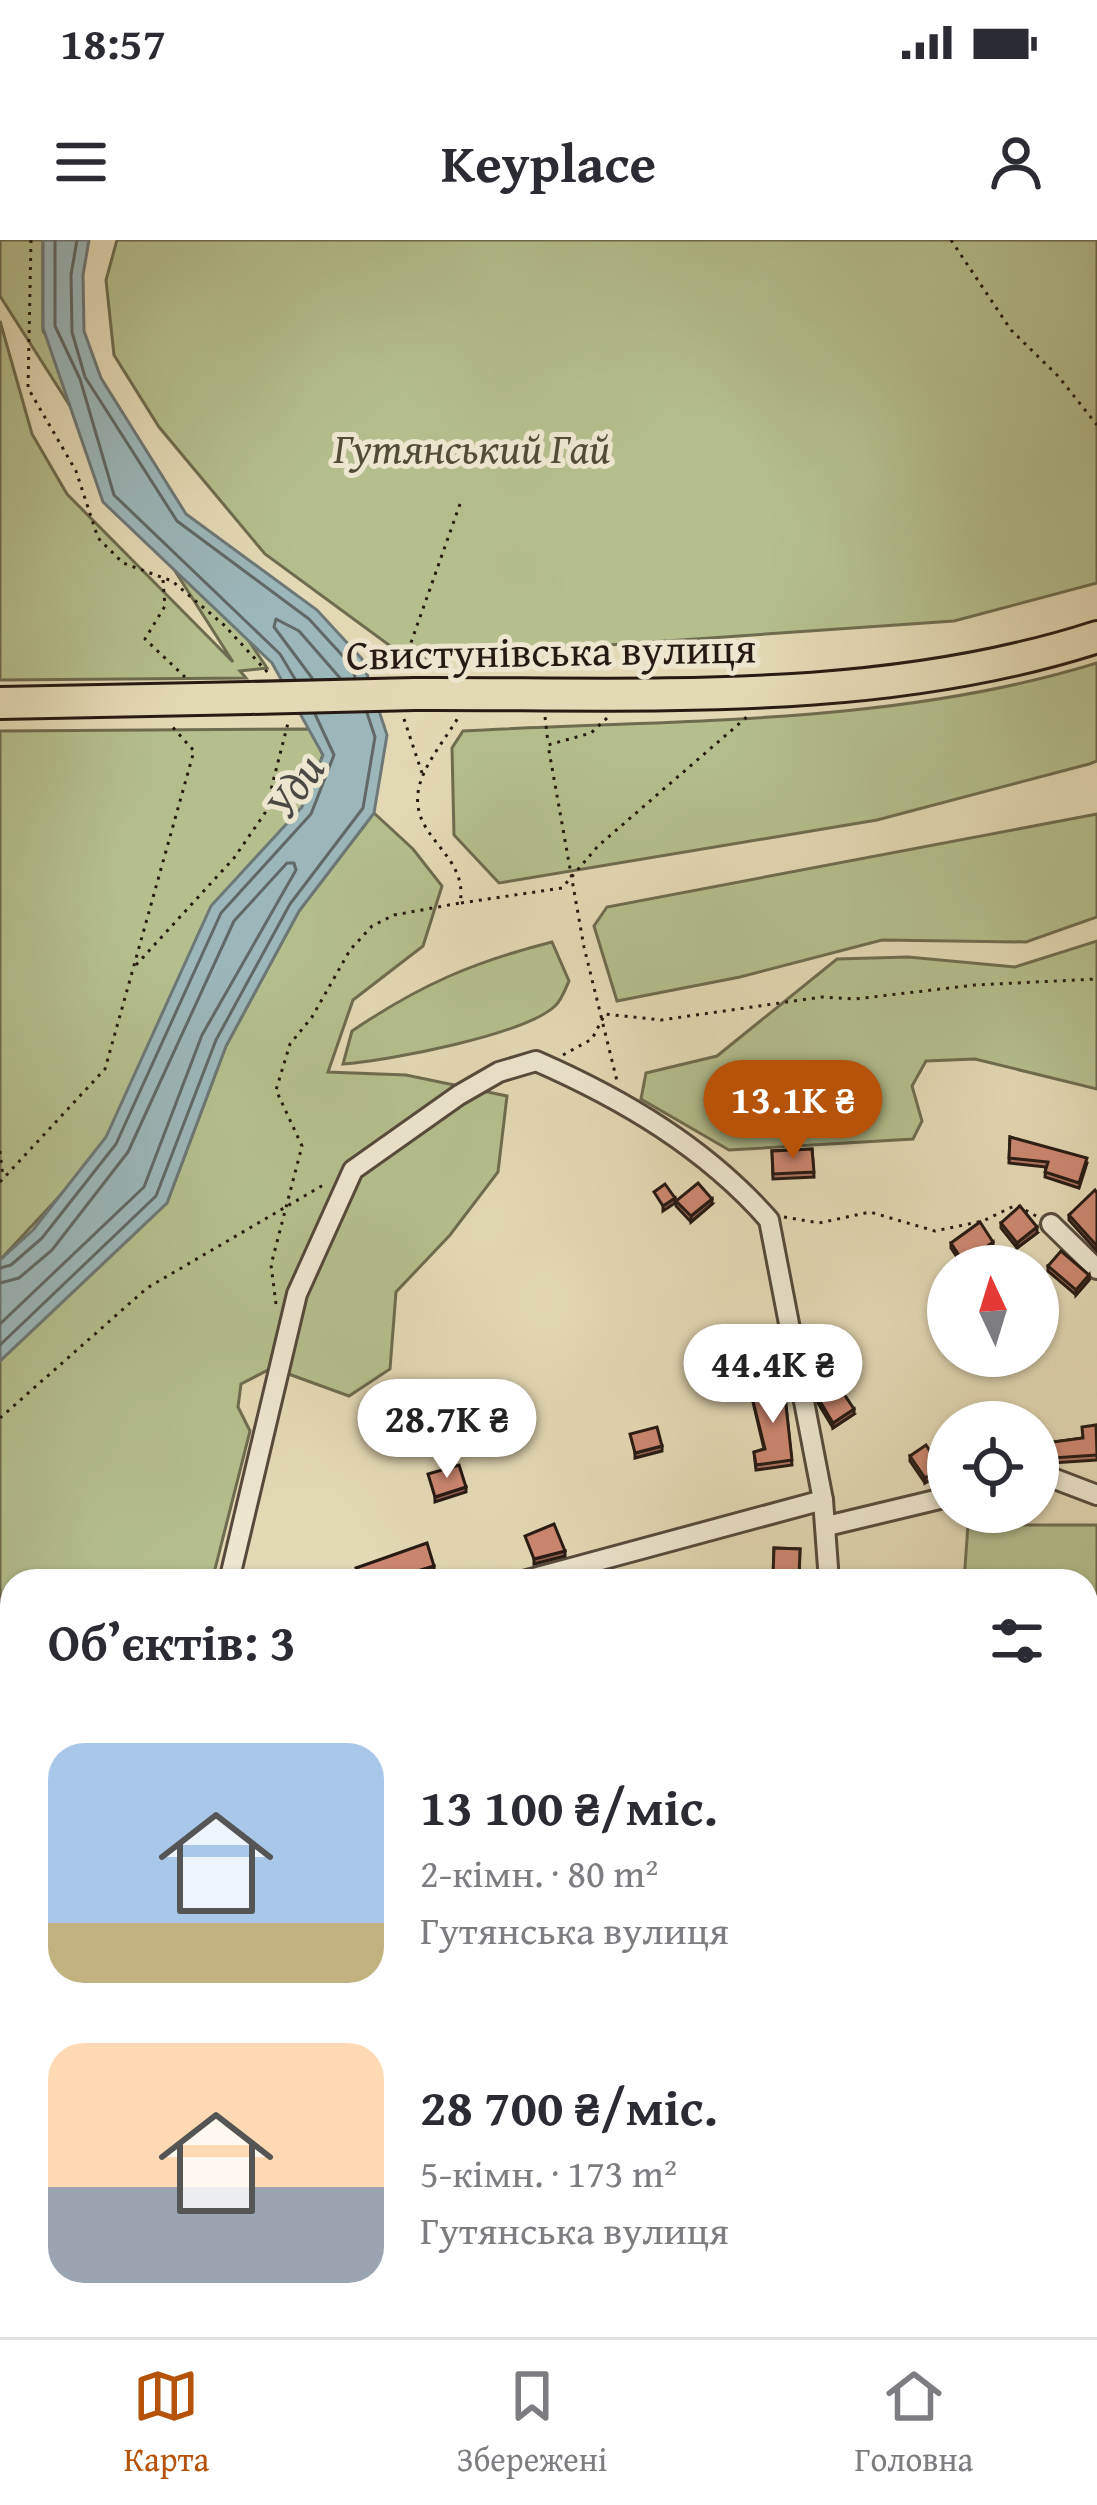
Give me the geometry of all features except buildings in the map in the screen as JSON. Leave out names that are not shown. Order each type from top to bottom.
[{"type":"main road","name":"Свистунівська вулиця","points":[[0,703],[262,693],[787,690],[946,674],[1097,638]]},
{"type":"street","points":[[232,1569],[297,1294],[353,1169],[459,1095],[499,1072],[536,1061],[619,1097],[739,1185],[764,1214],[781,1261],[806,1427],[823,1500],[829,1569]]},
{"type":"street","points":[[1051,1224],[1097,1269]]},
{"type":"street","points":[[1059,1481],[1097,1495]]},
{"type":"street","points":[[568,1569],[823,1500]]},
{"type":"street","points":[[827,1526],[927,1502]]},
{"type":"path","points":[[31,240],[28,388],[76,471],[98,538],[123,563],[163,578],[224,626],[267,668],[262,693]]},
{"type":"path","points":[[950,240],[1011,330],[1097,425]]},
{"type":"path","points":[[423,774],[404,722],[407,692],[402,661],[460,504]]},
{"type":"path","points":[[163,578],[165,606],[145,639],[184,671],[187,685]]},
{"type":"path","points":[[276,1305],[271,1265],[302,1146],[276,1090],[290,1044],[332,985],[350,950],[372,926],[394,915],[562,889],[598,846],[676,777],[787,690]]},
{"type":"path","points":[[606,693],[608,717],[591,733],[548,745],[619,1097]]},
{"type":"path","points":[[460,903],[464,885],[448,852],[422,827],[417,796],[423,774],[471,694]]},
{"type":"path","points":[[136,965],[234,859],[265,813],[289,724],[281,706]]},
{"type":"path","points":[[2,1180],[105,1069],[194,752],[170,723],[150,724]]},
{"type":"path","points":[[605,1014],[661,1020],[822,997],[855,999],[975,985],[1097,979]]},
{"type":"path","points":[[536,1061],[564,1055],[592,1039],[605,1014]]},
{"type":"path","points":[[0,1151],[2,1180]]},
{"type":"path","points":[[0,1418],[147,1288],[353,1169]]},
{"type":"path","points":[[764,1214],[820,1223],[870,1212],[935,1231],[983,1221],[1016,1205],[1051,1224]]},
{"type":"green space","points":[[0,240],[43,240],[43,331],[267,668],[240,671],[246,678],[0,680],[0,321],[32,434],[67,494],[233,662],[0,296]]},
{"type":"green space","name":"Гутянський Гай","points":[[117,240],[1097,240],[1097,583],[954,621],[408,659],[265,554],[159,427],[114,355],[106,280]]},
{"type":"green space","points":[[1097,663],[1097,761],[1089,764],[877,820],[499,883],[454,835],[452,748],[463,731],[862,709],[1020,684]]},
{"type":"green space","points":[[310,729],[323,755],[300,812],[112,1140],[0,1260],[0,731]]},
{"type":"green space","points":[[374,813],[413,849],[442,886],[423,946],[353,1000],[328,1072],[406,1075],[507,1096],[498,1172],[450,1235],[396,1292],[390,1369],[349,1396],[272,1368],[241,1384],[238,1407],[250,1431],[215,1569],[0,1569],[0,1361],[167,1203],[226,1046],[299,911]]},
{"type":"green space","points":[[1097,814],[1097,917],[1026,942],[882,940],[740,977],[617,1001],[594,926],[607,907]]},
{"type":"green space","points":[[1097,941],[1097,1089],[975,1059],[926,1061],[912,1086],[922,1121],[913,1139],[729,1150],[641,1099],[646,1073],[717,1056],[837,959],[908,957],[1015,967]]},
{"type":"green space","points":[[552,942],[569,981],[557,1004],[539,1017],[454,1045],[343,1064],[352,1031],[401,1000],[472,967]]},
{"type":"green space","points":[[1059,1525],[1097,1525],[1097,1569],[965,1569],[967,1533],[1059,1533]]},
{"type":"water","points":[[43,240],[89,240],[83,275],[84,331],[101,378],[186,514],[317,610],[362,659],[387,735],[374,813],[299,911],[226,1046],[167,1203],[0,1361],[0,1260],[33,1230],[106,1137],[211,906],[302,807],[323,755],[272,663],[103,502],[43,328]]},
{"type":"water label","name":"Уди","points":[[294,786]]}]
